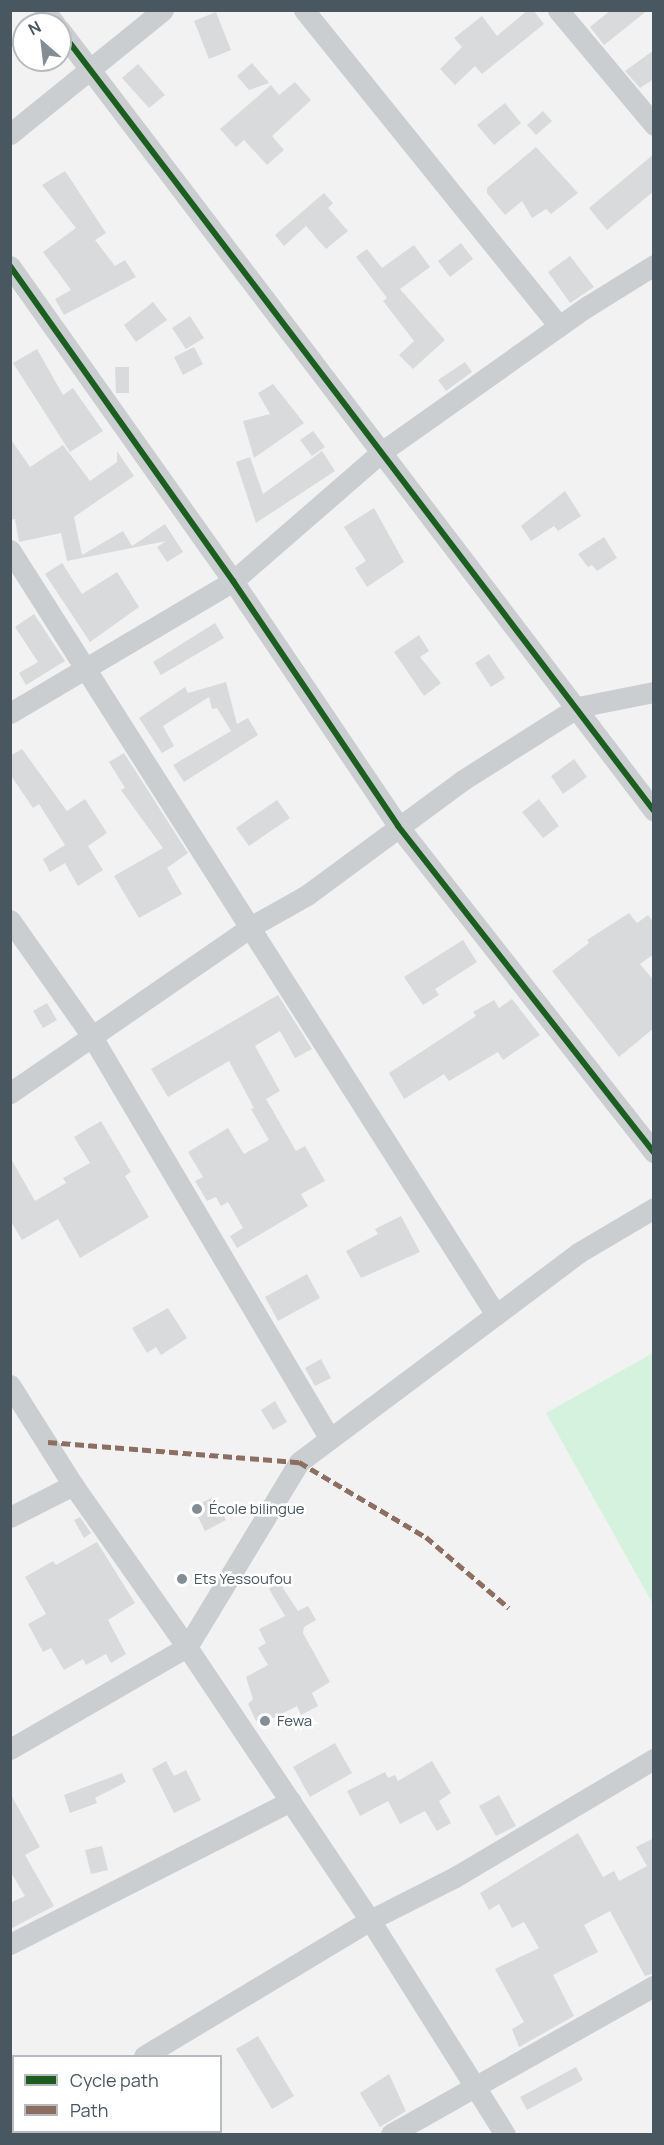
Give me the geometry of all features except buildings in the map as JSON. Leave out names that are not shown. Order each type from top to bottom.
[{"type":"street","points":[[10,134],[163,10]]},
{"type":"street","points":[[304,10],[559,326]]},
{"type":"street","points":[[558,10],[654,126]]},
{"type":"street","points":[[72,45],[380,453],[578,707],[654,811]]},
{"type":"street","points":[[10,713],[232,581],[380,453],[559,326],[654,265]]},
{"type":"street","points":[[10,266],[232,581],[398,826],[654,1153]]},
{"type":"street","points":[[10,550],[252,926],[496,1315]]},
{"type":"street","points":[[10,1093],[252,926],[307,895],[398,826],[578,707],[654,692]]},
{"type":"street","points":[[10,920],[91,1035],[330,1439]]},
{"type":"street","points":[[10,1749],[187,1647],[299,1462],[578,1253],[654,1208]]},
{"type":"street","points":[[10,1385],[73,1485],[187,1647],[370,1920],[505,2134]]},
{"type":"street","points":[[10,1516],[73,1485]]},
{"type":"street","points":[[146,2055],[370,1920],[454,1877],[654,1759]]},
{"type":"street","points":[[10,1944],[291,1801]]},
{"type":"street","points":[[391,2134],[654,1986]]},
{"type":"green space","points":[[653,1353],[653,1604],[546,1413]]},
{"type":"marked path","points":[[48,1442],[299,1462],[426,1537],[509,1608]]},
{"type":"cycle path","points":[[72,46],[654,811]]},
{"type":"cycle path","points":[[10,266],[233,581],[398,826],[654,1153]]},
{"type":"place","name":"École bilingue","points":[[197,1509]]},
{"type":"place","name":"Ets Yessoufou","points":[[182,1579]]},
{"type":"place","name":"Fewa","points":[[265,1721]]}]
